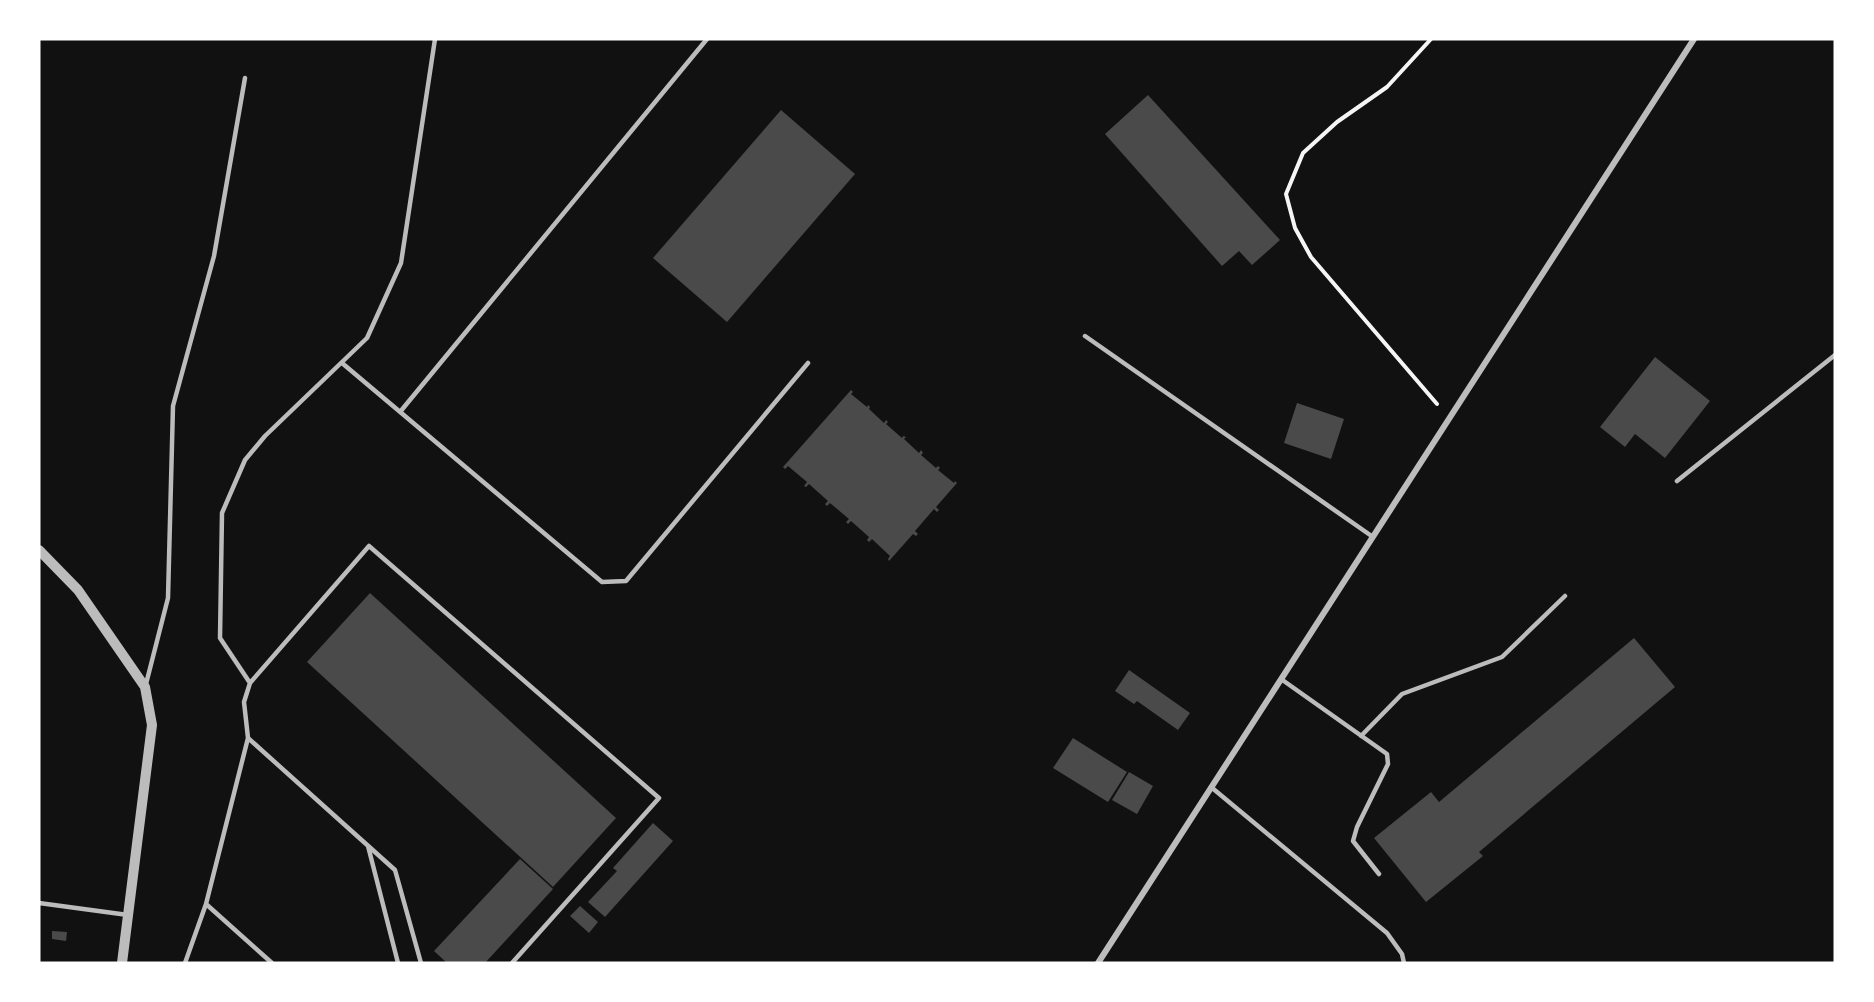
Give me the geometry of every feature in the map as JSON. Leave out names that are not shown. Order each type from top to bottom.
[{"type":"street","points":[[1098,963],[1694,39]]},
{"type":"street","points":[[39,550],[78,590],[145,687],[152,725],[122,963]]},
{"type":"lane","points":[[250,683],[220,638],[222,513],[245,460],[265,436],[367,338],[401,263],[435,39]]},
{"type":"lane","points":[[400,412],[707,39]]},
{"type":"lane","points":[[145,687],[168,598],[173,406],[214,256],[245,78]]},
{"type":"lane","points":[[1085,336],[1373,537]]},
{"type":"lane","points":[[1677,481],[1835,355]]},
{"type":"lane","points":[[342,363],[602,582],[626,581],[808,363]]},
{"type":"lane","points":[[186,963],[206,904],[248,738],[244,702],[250,683],[369,546],[659,798],[512,963]]},
{"type":"lane","points":[[1361,736],[1402,694],[1502,657],[1565,596]]},
{"type":"lane","points":[[1281,679],[1387,754],[1388,764],[1357,827],[1353,842],[1379,874]]},
{"type":"lane","points":[[248,738],[395,870],[421,963]]},
{"type":"lane","points":[[1210,787],[1387,933],[1402,954],[1404,963]]},
{"type":"lane","points":[[368,845],[398,963]]},
{"type":"lane","points":[[39,903],[128,915]]},
{"type":"lane","points":[[206,904],[272,963]]},
{"type":"path","points":[[1431,39],[1387,87],[1337,122],[1303,153],[1286,194],[1294,228],[1311,257],[1450,418]]},
{"type":"building","points":[[1148,95],[1280,240],[1252,265],[1239,251],[1222,266],[1105,134]]},
{"type":"building","points":[[781,110],[855,174],[727,322],[653,258]]},
{"type":"building","points":[[1655,357],[1710,401],[1665,458],[1635,434],[1625,447],[1600,427]]},
{"type":"building","points":[[851,390],[853,392],[851,394],[867,407],[868,405],[869,409],[884,423],[886,420],[888,422],[886,424],[902,438],[906,437],[904,439],[919,453],[921,450],[923,453],[921,455],[936,468],[938,466],[940,468],[938,470],[954,483],[955,481],[957,483],[936,507],[939,510],[937,512],[934,509],[915,531],[918,534],[916,536],[913,534],[889,561],[890,556],[872,539],[869,542],[867,540],[869,537],[851,521],[848,524],[846,522],[849,519],[830,503],[827,506],[825,504],[828,501],[809,484],[804,486],[807,482],[788,466],[785,469],[783,467]]},
{"type":"building","points":[[1297,403],[1344,419],[1331,459],[1284,443]]},
{"type":"building","points":[[370,593],[616,818],[553,887],[307,662]]},
{"type":"building","points":[[1634,638],[1675,687],[1479,852],[1483,856],[1426,902],[1374,838],[1431,792],[1439,802]]},
{"type":"building","points":[[1129,670],[1190,713],[1178,730],[1137,701],[1134,704],[1115,691]]},
{"type":"building","points":[[1073,738],[1127,772],[1108,802],[1053,768]]},
{"type":"building","points":[[1129,772],[1153,786],[1137,814],[1112,800]]},
{"type":"building","points":[[653,823],[673,841],[605,917],[588,902],[617,871],[613,868]]},
{"type":"building","points":[[520,859],[553,889],[485,963],[447,963],[434,951]]},
{"type":"building","points":[[580,906],[598,922],[589,933],[570,916]]},
{"type":"building","points":[[52,931],[67,932],[66,941],[52,939]]}]
